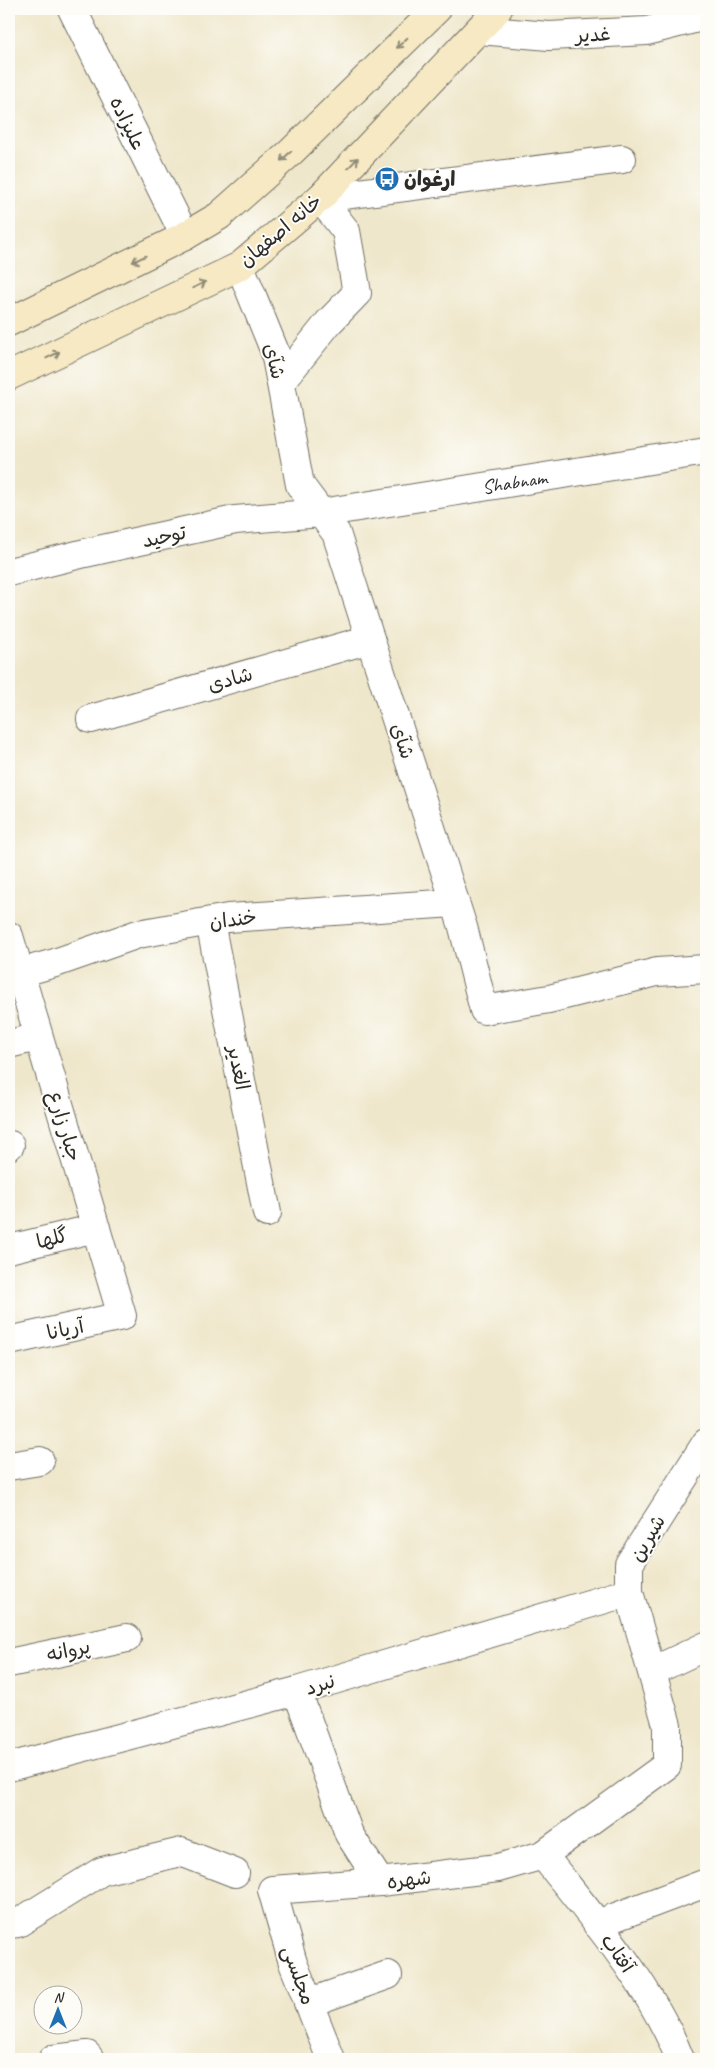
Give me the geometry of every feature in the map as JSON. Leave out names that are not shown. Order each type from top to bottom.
[{"type":"main road","points":[[9,322],[185,236],[219,216],[256,183],[437,9]]},
{"type":"main road","name":"خانه اصفهان","points":[[9,376],[240,266],[320,198],[498,9]]},
{"type":"street","name":"علیزاده","points":[[72,9],[185,236]]},
{"type":"street","name":"غدیر","points":[[479,30],[549,36],[638,32],[706,16]]},
{"type":"street","points":[[320,198],[622,159]]},
{"type":"street","points":[[281,382],[329,322],[358,293],[346,231],[320,198]]},
{"type":"street","name":"شآی","points":[[240,266],[275,352],[300,485],[336,533],[454,903],[484,1010],[549,999],[657,972],[706,969]]},
{"type":"street","name":"Shabnam","points":[[321,513],[706,451]]},
{"type":"street","name":"توحید","points":[[9,572],[235,520],[321,513]]},
{"type":"street","name":"شادی","points":[[90,719],[370,639]]},
{"type":"street","name":"خندان","points":[[19,973],[55,963],[138,934],[228,918],[454,903]]},
{"type":"street","name":"الغدیر","points":[[210,922],[267,1214]]},
{"type":"street","name":"جبار زارع","points":[[9,936],[122,1316]]},
{"type":"street","points":[[9,1044],[38,1037]]},
{"type":"street","name":"گلها","points":[[9,1249],[96,1228]]},
{"type":"street","name":"آریانا","points":[[9,1341],[122,1316]]},
{"type":"street","name":"شیرین","points":[[653,1672],[629,1592],[630,1564],[706,1443]]},
{"type":"street","points":[[9,1466],[40,1461]]},
{"type":"street","name":"نبرد","points":[[9,1767],[297,1692],[629,1592]]},
{"type":"street","name":"پروانه","points":[[9,1663],[127,1638]]},
{"type":"street","points":[[543,1855],[666,1765],[667,1725],[653,1672],[706,1646]]},
{"type":"street","points":[[297,1692],[349,1834],[380,1882]]},
{"type":"street","points":[[9,1924],[18,1923],[102,1871],[181,1852],[235,1873]]},
{"type":"street","name":"شهره","points":[[272,1890],[380,1882],[498,1868],[543,1855]]},
{"type":"street","name":"آفتاب","points":[[543,1855],[621,1955],[671,2035],[680,2059]]},
{"type":"street","points":[[597,1924],[706,1882]]},
{"type":"street","name":"مجلسی","points":[[272,1890],[293,1963],[331,2059]]},
{"type":"street","points":[[308,2003],[388,1975]]},
{"type":"street","points":[[53,2059],[88,2057]]},
{"type":"place","name":"ارغوان","points":[[387,179]]}]
